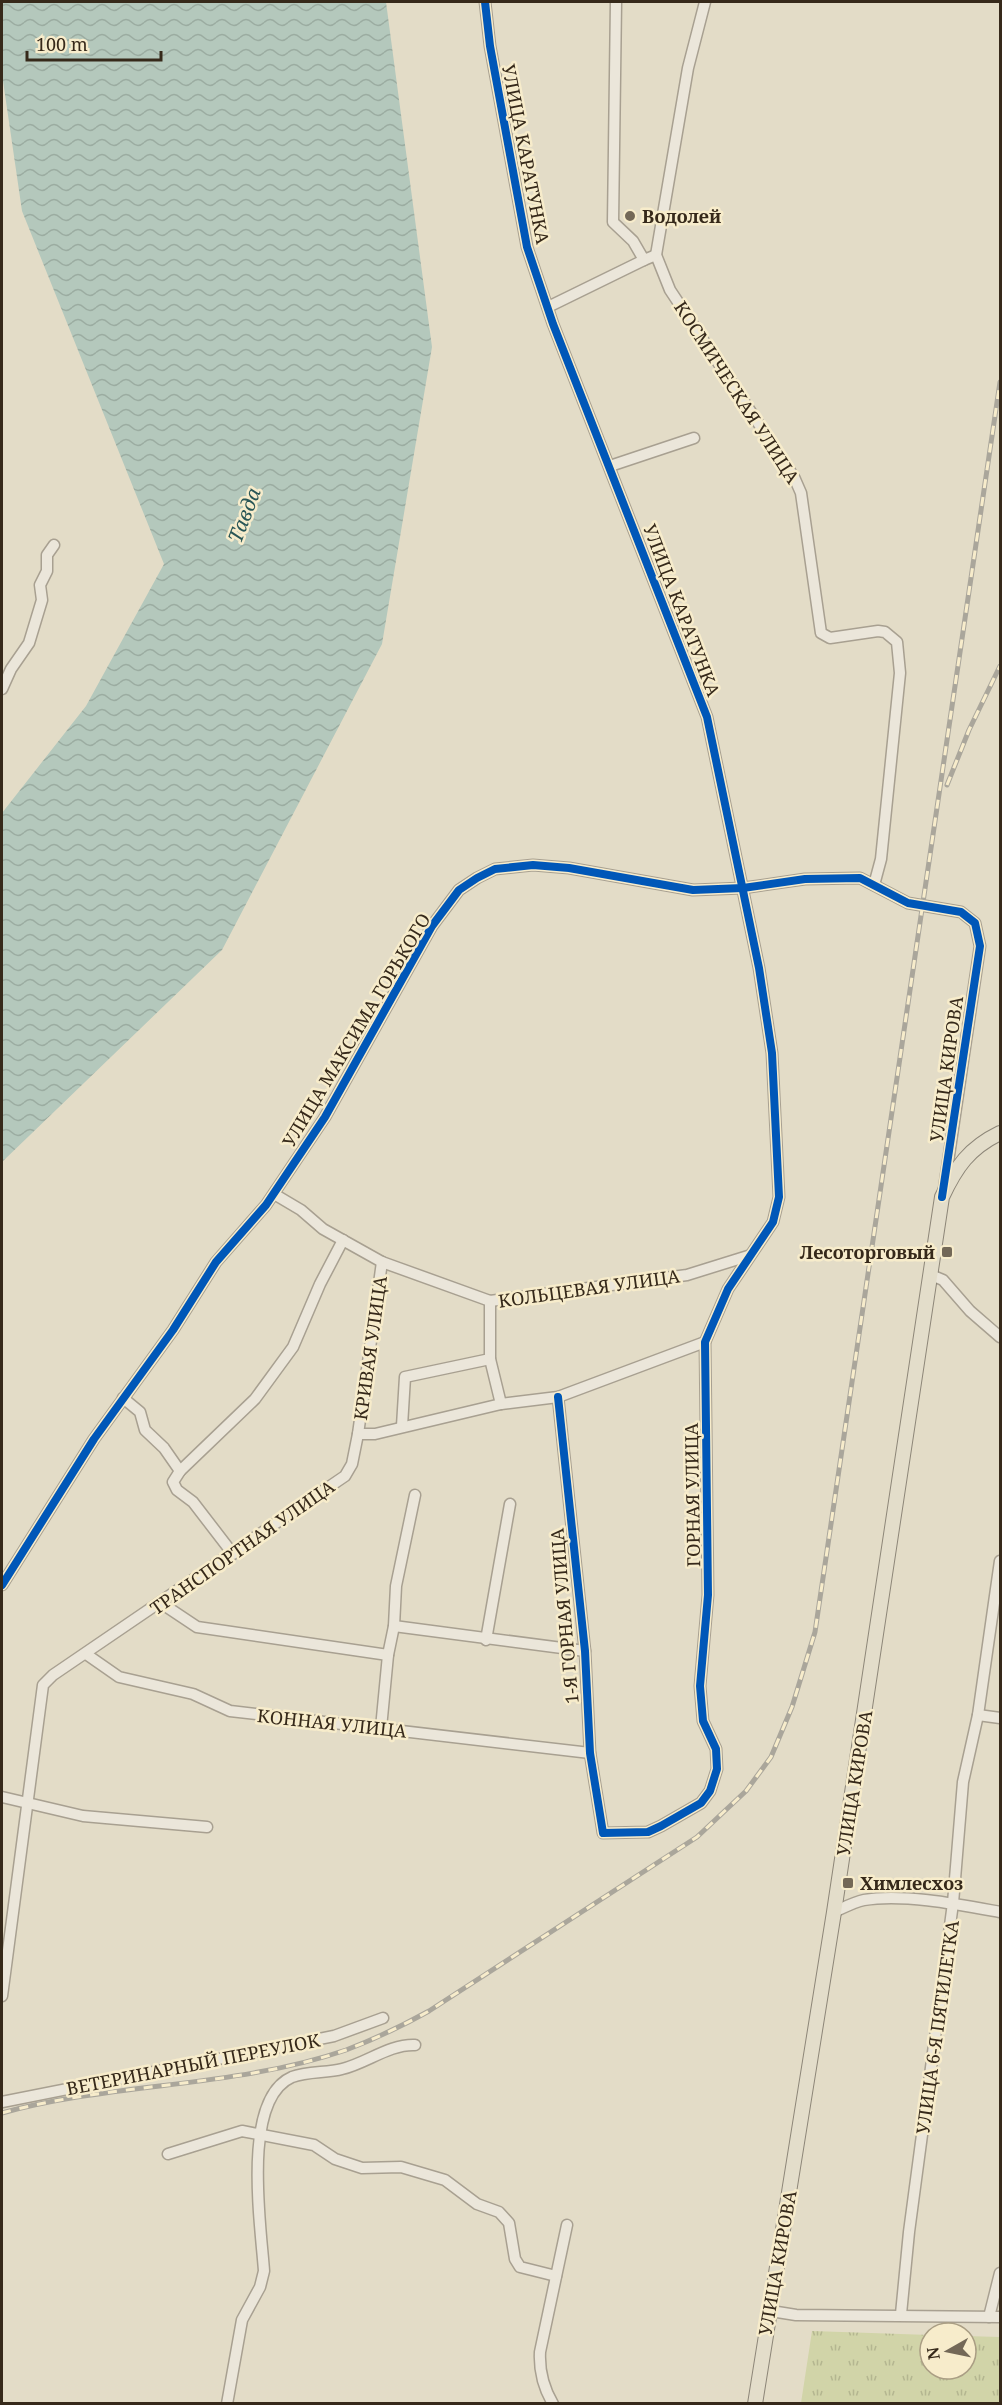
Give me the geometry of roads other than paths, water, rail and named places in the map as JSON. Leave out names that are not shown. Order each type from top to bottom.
[{"type":"main road","name":"УЛИЦА КИРОВА","points":[[754,2403],[759,2364],[771,2311],[834,1912],[942,1197],[963,1158],[974,1148],[1000,1133]]},
{"type":"street","name":"УЛИЦА КАРАТУНКА","points":[[485,2],[490,46],[527,247],[548,307],[707,717],[759,968],[772,1053],[775,1142],[780,1170],[779,1197],[773,1222],[761,1240]]},
{"type":"street","points":[[616,2],[613,222],[633,241],[644,260]]},
{"type":"street","points":[[548,307],[656,255],[688,68],[705,2]]},
{"type":"street","name":"КОСМИЧЕСКАЯ УЛИЦА","points":[[656,255],[670,290],[794,477],[803,504],[821,633],[830,638],[878,631],[885,632],[897,642],[900,673],[881,859],[874,885]]},
{"type":"street","points":[[610,465],[694,438]]},
{"type":"street","points":[[2,689],[11,669],[29,643],[42,600],[40,585],[47,571],[47,555],[54,545]]},
{"type":"street","name":"УЛИЦА МАКСИМА ГОРЬКОГО","points":[[2,1585],[94,1439],[173,1330],[216,1262],[274,1194],[325,1117],[432,926],[459,890],[477,878],[495,869],[533,865],[569,868],[693,890],[743,888],[805,879],[860,879],[908,903],[961,912],[975,924],[980,946]]},
{"type":"street","name":"УЛИЦА КИРОВА","points":[[942,1197],[980,946]]},
{"type":"street","name":"КОЛЬЦЕВАЯ УЛИЦА","points":[[274,1194],[343,1240],[382,1262],[490,1301],[687,1275],[748,1256]]},
{"type":"street","points":[[233,1554],[193,1502],[177,1490],[174,1482],[180,1472],[255,1399],[293,1347],[320,1284],[343,1240]]},
{"type":"street","name":"ГОРНАЯ УЛИЦА","points":[[603,1833],[648,1832],[701,1803],[710,1791],[717,1762],[716,1749],[703,1721],[700,1686],[708,1595],[705,1342],[728,1289],[748,1256],[761,1240]]},
{"type":"street","name":"КРИВАЯ УЛИЦА","points":[[358,1434],[382,1262]]},
{"type":"street","points":[[931,1275],[943,1280],[970,1311],[1000,1337]]},
{"type":"street","points":[[490,1301],[490,1359],[501,1404]]},
{"type":"street","points":[[358,1434],[375,1434],[501,1404],[558,1396],[705,1342]]},
{"type":"street","points":[[402,1426],[405,1377],[490,1359]]},
{"type":"street","name":"1-Я ГОРНАЯ УЛИЦА","points":[[558,1396],[585,1651],[590,1753],[603,1833]]},
{"type":"street","points":[[123,1398],[140,1412],[145,1430],[164,1448],[180,1472]]},
{"type":"street","name":"ТРАНСПОРТНАЯ УЛИЦА","points":[[27,1803],[43,1685],[345,1476],[352,1464],[358,1434]]},
{"type":"street","points":[[381,1728],[388,1655],[394,1626],[396,1586],[415,1495]]},
{"type":"street","points":[[486,1640],[510,1504]]},
{"type":"street","name":"УЛИЦА 6-Я ПЯТИЛЕТКА","points":[[901,2314],[911,2220],[953,1903],[963,1782],[978,1715],[1000,1561]]},
{"type":"street","points":[[161,1604],[197,1627],[388,1655]]},
{"type":"street","points":[[394,1626],[486,1640],[585,1651]]},
{"type":"street","name":"КОННАЯ УЛИЦА","points":[[86,1654],[119,1677],[193,1694],[230,1711],[590,1753]]},
{"type":"street","points":[[978,1715],[1000,1718]]},
{"type":"street","points":[[2,1797],[83,1816],[122,1817],[207,1827]]},
{"type":"street","points":[[2,1992],[27,1803]]},
{"type":"street","points":[[834,1912],[862,1900],[878,1899],[953,1903],[1000,1912]]},
{"type":"street","points":[[2,1914],[13,1919]]},
{"type":"street","name":"ВЕТЕРИНАРНЫЙ ПЕРЕУЛОК","points":[[2,2102],[334,2036],[383,2018]]},
{"type":"street","points":[[227,2403],[242,2320],[260,2287],[264,2271],[259,2189],[259,2134],[264,2111],[280,2087],[292,2078],[343,2069],[403,2045],[415,2045]]},
{"type":"street","points":[[168,2154],[242,2131],[314,2145],[335,2159],[362,2168],[401,2167],[445,2180],[477,2204],[499,2212],[509,2223],[514,2259],[520,2267],[556,2276]]},
{"type":"street","points":[[553,2403],[546,2392],[539,2368],[540,2352],[567,2225]]},
{"type":"street","points":[[988,2317],[1000,2273]]},
{"type":"street","points":[[771,2311],[796,2315],[901,2314],[1000,2318]]},
{"type":"water","name":"Тавда","points":[[2,2],[386,2],[432,347],[382,644],[222,950],[2,1162],[2,813],[86,706],[164,564],[22,211],[2,74]]},
{"type":"railway","points":[[2,2113],[88,2095],[262,2072],[346,2050],[388,2032],[429,2011],[697,1837],[746,1791],[771,1757],[792,1707],[815,1632],[1000,382]]},
{"type":"railway","points":[[947,785],[969,730],[1000,666]]},
{"type":"place","name":"Водолей","points":[[630,216]]},
{"type":"place","name":"Лесоторговый","points":[[947,1252]]},
{"type":"place","name":"Химлесхоз","points":[[848,1883]]}]
